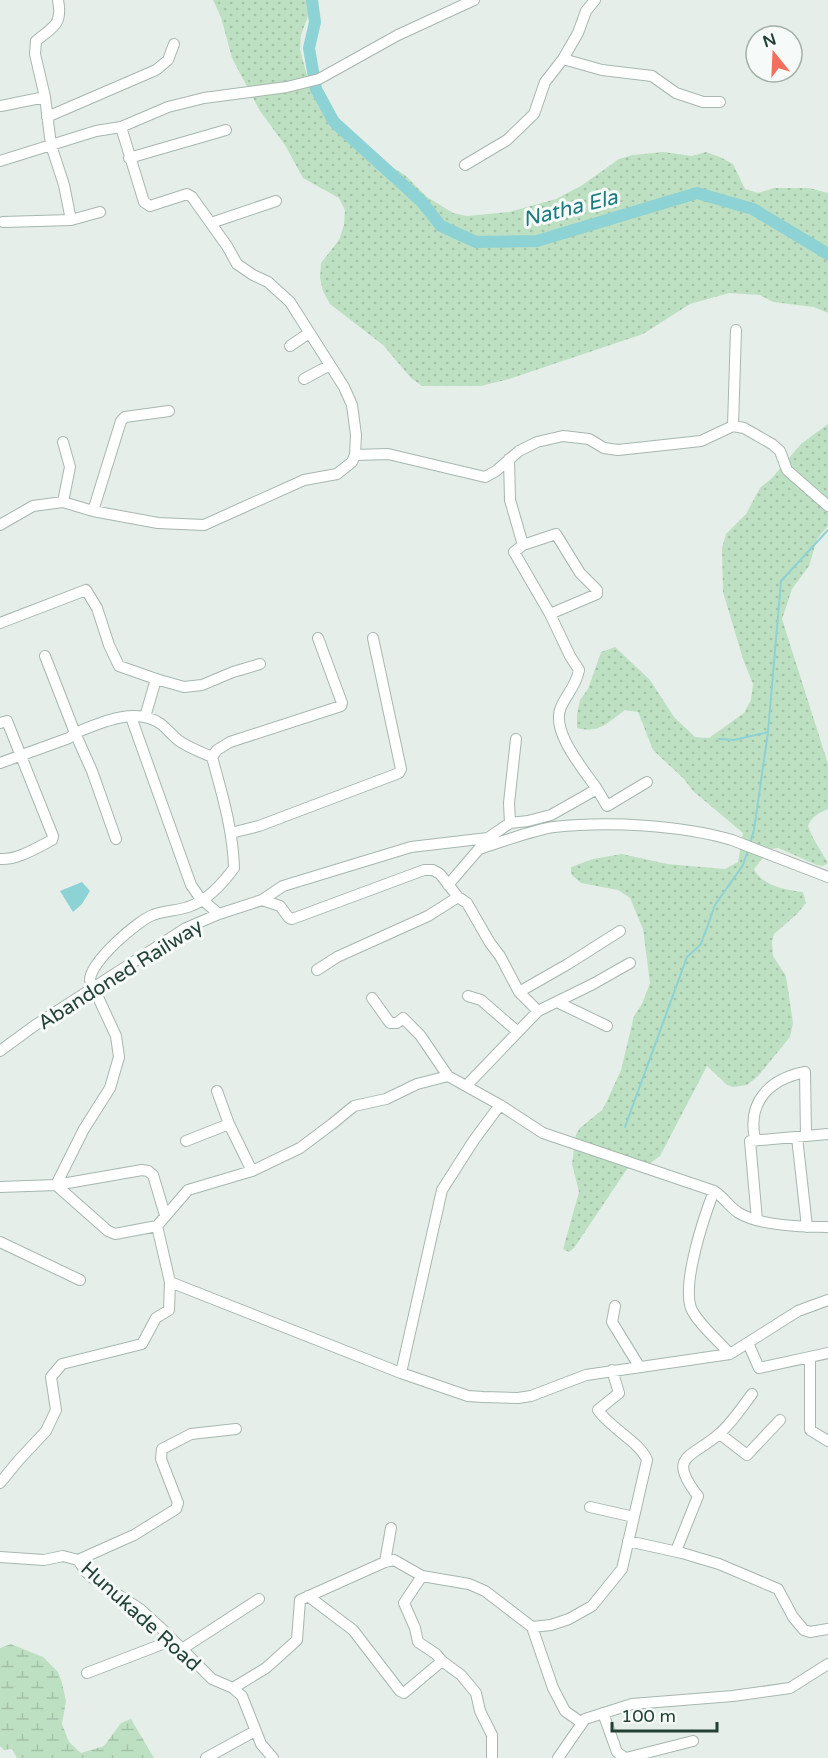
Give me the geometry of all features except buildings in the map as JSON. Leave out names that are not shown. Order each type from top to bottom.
[{"type":"street","points":[[58,0],[60,12],[58,21],[50,32],[36,42],[35,54],[45,97],[51,145],[64,185],[71,220]]},
{"type":"street","points":[[0,161],[96,131],[121,127],[168,107],[204,98],[319,79],[398,35],[474,0]]},
{"type":"street","points":[[465,165],[507,140],[534,114],[545,82],[563,59],[578,33],[586,11],[595,0]]},
{"type":"street","points":[[48,117],[156,70],[168,60],[174,44]]},
{"type":"street","points":[[563,59],[602,70],[652,76],[676,93],[703,102],[720,102]]},
{"type":"street","points":[[1,106],[45,97]]},
{"type":"street","points":[[0,525],[33,506],[63,502],[93,511],[158,523],[204,525],[304,480],[337,474],[352,462],[355,455],[356,435],[352,405],[344,387],[290,302],[268,282],[237,264],[192,197],[187,194],[150,206],[144,202],[121,127]]},
{"type":"street","points":[[129,158],[226,130]]},
{"type":"street","points":[[211,224],[276,201]]},
{"type":"street","points":[[3,222],[71,220],[100,212]]},
{"type":"street","points":[[733,426],[736,330]]},
{"type":"street","points":[[290,346],[309,333]]},
{"type":"street","points":[[304,379],[330,365]]},
{"type":"street","points":[[93,511],[121,421],[125,417],[169,411]]},
{"type":"street","points":[[355,455],[388,454],[485,477],[496,471],[508,459],[537,442],[563,436],[588,439],[604,448],[618,450],[701,441],[733,426],[744,428],[772,444],[780,451],[787,470],[828,506]]},
{"type":"street","points":[[63,442],[70,467],[63,502]]},
{"type":"street","points":[[508,459],[510,500],[523,545]]},
{"type":"street","points":[[550,614],[597,594],[597,590],[580,573],[556,534],[523,545],[514,552],[579,670],[577,682],[560,709],[558,722],[568,746],[607,806],[648,782]]},
{"type":"street","points":[[0,623],[86,590],[96,608],[119,666],[127,671],[184,687],[202,686],[233,672],[260,664]]},
{"type":"street","points":[[212,757],[217,750],[230,742],[341,706],[342,703],[318,638]]},
{"type":"street","points":[[231,834],[259,826],[399,773],[401,769],[373,638]]},
{"type":"street","points":[[45,656],[92,771],[116,838]]},
{"type":"street","points":[[145,717],[156,679]]},
{"type":"street","points":[[131,717],[191,885],[219,914]]},
{"type":"street","points":[[0,763],[69,738],[75,733],[109,720],[145,717],[160,723],[180,741],[212,757],[228,812],[231,834],[234,868],[214,892],[192,906],[152,915],[106,952],[96,963],[90,975],[116,1036],[119,1057],[110,1088],[84,1129],[56,1185]]},
{"type":"street","points":[[0,723],[7,721],[53,836],[52,840],[29,852],[7,860],[0,860]]},
{"type":"street","points":[[510,823],[509,802],[516,739]]},
{"type":"street","name":"Abandoned Railway","points":[[0,1052],[34,1026],[186,928],[261,900],[283,886],[411,847],[488,838],[510,823],[551,815],[597,789]]},
{"type":"street","points":[[479,849],[553,827],[621,825],[678,829],[717,835],[828,877]]},
{"type":"street","points":[[448,885],[488,838]]},
{"type":"street","points":[[261,900],[280,906],[288,918],[292,919],[424,870],[433,870],[440,874],[458,897],[467,903],[519,992],[538,1011]]},
{"type":"street","points":[[317,969],[337,957],[428,916],[458,897]]},
{"type":"street","points":[[519,992],[620,931]]},
{"type":"street","points":[[467,1085],[538,1011],[630,963]]},
{"type":"street","points":[[468,996],[481,1000],[518,1032]]},
{"type":"street","points":[[372,998],[390,1023],[397,1023],[403,1018],[420,1035],[448,1076],[467,1085],[543,1133],[714,1191],[736,1211],[757,1220],[807,1227],[828,1227]]},
{"type":"street","points":[[557,1002],[607,1026]]},
{"type":"street","points":[[755,1139],[753,1127],[757,1104],[766,1091],[781,1079],[805,1072],[801,1137],[807,1227]]},
{"type":"street","points":[[56,1185],[108,1231],[115,1234],[156,1226],[188,1190],[252,1171],[300,1148],[354,1106],[386,1099],[417,1084],[448,1076]]},
{"type":"street","points":[[217,1091],[252,1171]]},
{"type":"street","points":[[401,1373],[442,1190],[500,1105]]},
{"type":"street","points":[[186,1141],[230,1124]]},
{"type":"street","points":[[757,1220],[750,1141],[828,1134]]},
{"type":"street","points":[[0,1187],[56,1185],[142,1170],[148,1171],[153,1175],[165,1215]]},
{"type":"street","points":[[714,1191],[703,1221],[689,1287],[691,1308],[730,1354]]},
{"type":"street","points":[[0,1483],[46,1431],[56,1410],[51,1377],[62,1364],[142,1344],[156,1318],[169,1310],[170,1282],[156,1226]]},
{"type":"street","points":[[0,1242],[81,1280]]},
{"type":"street","points":[[170,1282],[401,1373],[468,1396],[518,1398],[531,1396],[586,1375],[730,1354],[798,1311],[828,1300]]},
{"type":"street","points":[[615,1306],[612,1322],[639,1366]]},
{"type":"street","points":[[748,1343],[759,1368],[828,1353]]},
{"type":"street","points":[[810,1357],[810,1430],[828,1441]]},
{"type":"street","points":[[532,1627],[551,1625],[569,1619],[592,1606],[622,1569],[647,1460],[645,1454],[618,1432],[598,1410],[619,1393],[612,1370]]},
{"type":"street","points":[[676,1551],[698,1496],[687,1482],[683,1465],[687,1456],[720,1434],[752,1394]]},
{"type":"street","points":[[720,1434],[747,1455],[780,1420]]},
{"type":"street","points":[[78,1560],[134,1535],[176,1509],[178,1503],[161,1459],[162,1449],[190,1434],[236,1429]]},
{"type":"street","points":[[590,1507],[634,1517]]},
{"type":"street","points":[[385,1562],[391,1528]]},
{"type":"street","points":[[628,1541],[676,1551],[719,1564],[778,1589],[793,1617],[804,1630],[810,1632],[828,1629]]},
{"type":"street","name":"Hunukade Road","points":[[0,1557],[44,1560],[63,1556],[78,1560],[95,1580],[140,1609],[212,1679],[233,1688]]},
{"type":"street","points":[[273,1758],[261,1744],[242,1696],[233,1688],[266,1668],[297,1640],[300,1600],[394,1560],[422,1576],[469,1584],[485,1591],[532,1627],[557,1696],[566,1711],[582,1723]]},
{"type":"street","points":[[422,1576],[404,1603],[415,1628],[418,1642],[461,1675],[476,1693],[480,1712],[492,1735],[492,1758]]},
{"type":"street","points":[[308,1596],[353,1630],[400,1691],[404,1693],[442,1661]]},
{"type":"street","points":[[182,1649],[259,1599]]},
{"type":"street","points":[[87,1673],[173,1640]]},
{"type":"street","points":[[558,1758],[585,1719],[632,1704],[734,1696],[790,1688],[828,1664]]},
{"type":"street","points":[[603,1713],[618,1752],[626,1758],[693,1741]]},
{"type":"street","points":[[206,1758],[255,1731]]},
{"type":"green space","points":[[213,0],[314,0],[301,35],[300,49],[307,76],[330,127],[354,145],[405,175],[427,197],[453,213],[467,216],[509,212],[556,199],[581,186],[619,159],[663,152],[692,156],[706,152],[720,157],[733,164],[745,189],[758,193],[774,188],[809,188],[828,193],[828,313],[814,307],[773,302],[760,295],[729,293],[690,304],[643,334],[509,379],[481,386],[422,386],[411,378],[383,345],[330,304],[323,291],[320,278],[321,263],[339,240],[344,225],[345,210],[339,198],[303,178],[285,145],[260,111],[232,58],[221,17]]},
{"type":"green space","points":[[828,424],[828,526],[817,539],[809,566],[792,589],[782,619],[828,764],[828,809],[814,817],[808,826],[828,863],[823,866],[817,865],[778,848],[770,849],[754,869],[769,883],[803,892],[806,903],[774,934],[772,942],[773,956],[786,976],[793,1023],[790,1037],[758,1076],[747,1085],[733,1087],[727,1085],[707,1066],[660,1156],[649,1164],[627,1169],[574,1248],[569,1252],[563,1249],[579,1192],[572,1164],[576,1134],[602,1110],[606,1103],[621,1070],[634,1016],[642,1004],[650,983],[643,929],[630,898],[618,890],[581,883],[571,874],[571,867],[593,859],[622,854],[667,864],[725,869],[738,862],[743,833],[693,791],[684,779],[653,750],[638,712],[625,710],[597,728],[577,728],[580,700],[588,689],[601,652],[615,647],[650,680],[674,717],[695,737],[709,738],[744,713],[751,700],[753,684],[723,592],[722,548],[726,534],[746,514],[760,488],[771,479],[801,444]]},
{"type":"green space","points":[[11,1644],[43,1657],[58,1672],[66,1701],[62,1724],[69,1742],[81,1753],[104,1746],[121,1723],[131,1719],[154,1758],[17,1758],[12,1749],[4,1750],[0,1746],[0,1648]]},
{"type":"water","points":[[82,882],[90,891],[82,904],[73,912],[60,891]]},
{"type":"waterway","name":"Natha Ela","points":[[312,0],[315,22],[309,48],[316,89],[334,122],[421,201],[441,226],[476,242],[537,241],[697,193],[753,209],[828,254]]},
{"type":"waterway","points":[[750,844],[768,732],[781,581],[828,530]]},
{"type":"waterway","points":[[719,739],[734,740],[768,732]]},
{"type":"waterway","points":[[625,1127],[687,957],[701,944],[715,905],[743,865],[748,850]]}]
